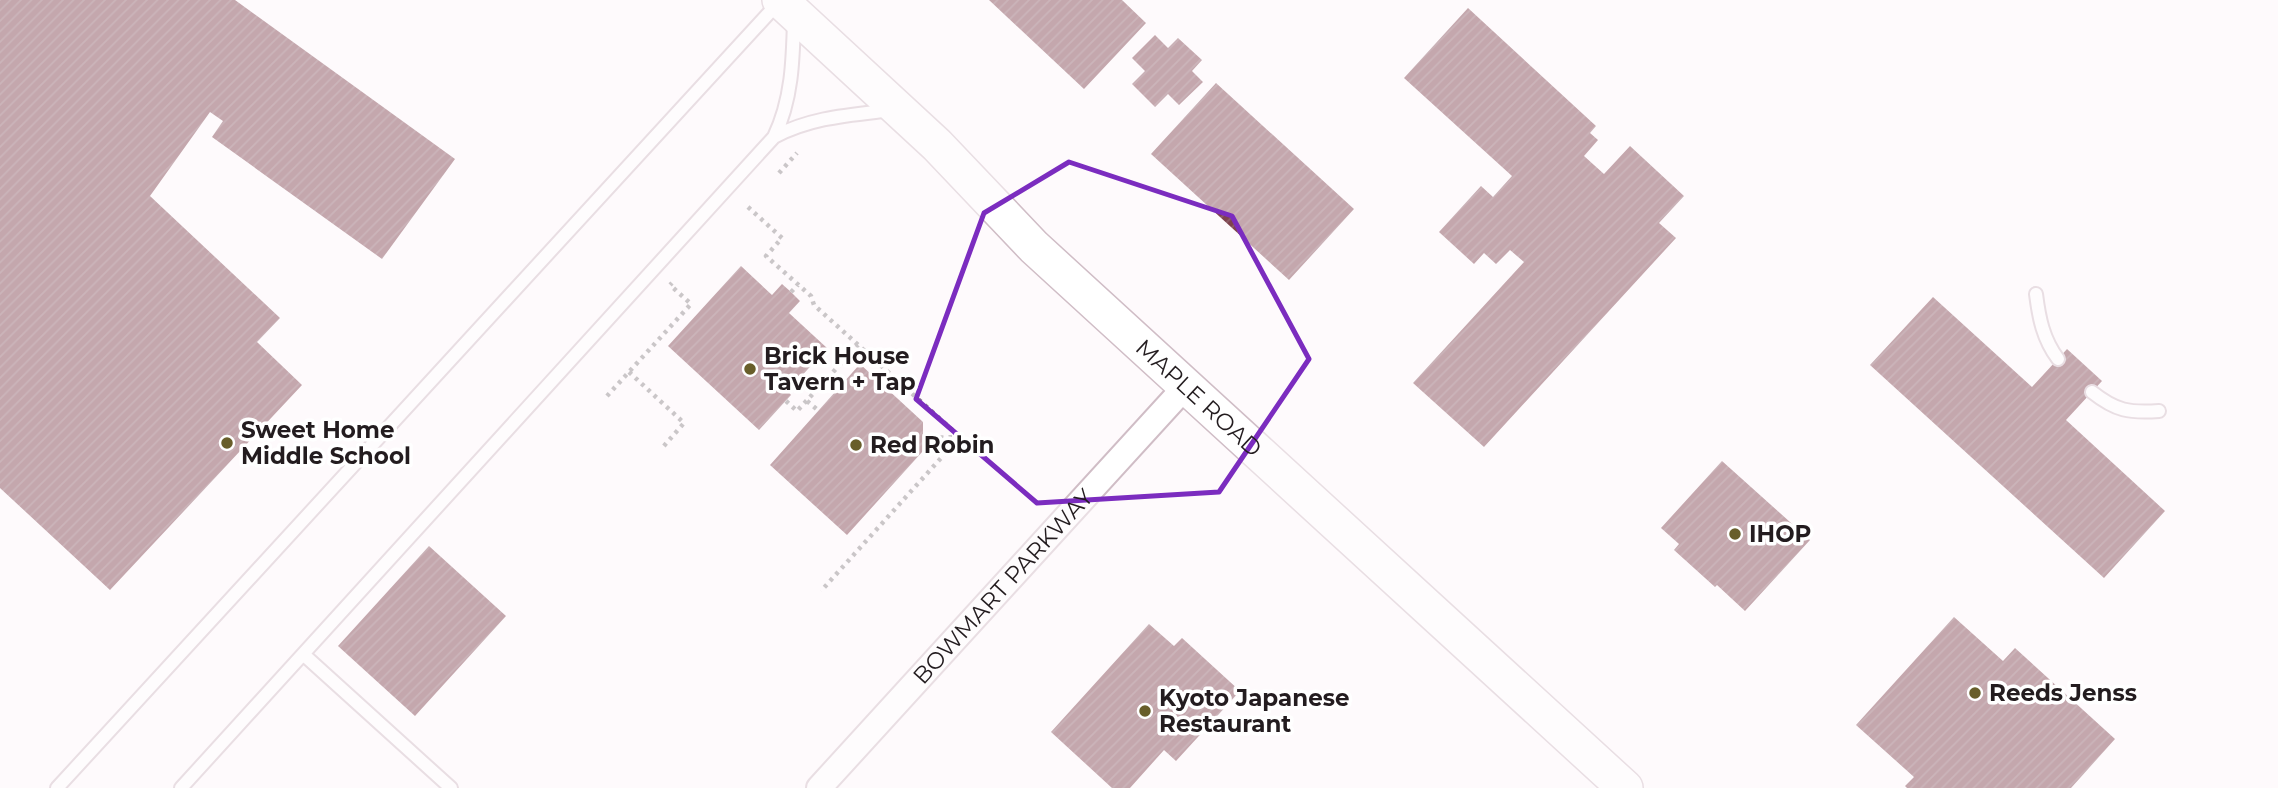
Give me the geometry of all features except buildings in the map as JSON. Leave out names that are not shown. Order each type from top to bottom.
[{"type":"main road","name":"MAPLE ROAD","points":[[785,5],[937,145],[1034,247],[1625,788]]},
{"type":"street","name":"BOWMART PARKWAY","points":[[819,788],[1186,386]]},
{"type":"lane","points":[[774,137],[785,107],[793,65],[785,5]]},
{"type":"lane","points":[[57,788],[785,5]]},
{"type":"lane","points":[[181,788],[774,137],[811,121],[897,109]]},
{"type":"lane","points":[[2036,294],[2040,325],[2048,346],[2058,359]]},
{"type":"lane","points":[[2092,392],[2104,402],[2121,410],[2137,413],[2159,411]]},
{"type":"lane","points":[[303,654],[451,788]]},
{"type":"path","points":[[740,209],[749,205],[782,238],[766,256],[811,296],[814,305],[960,437]]},
{"type":"path","points":[[607,396],[691,304],[670,285],[679,275]]},
{"type":"path","points":[[791,292],[798,285]]},
{"type":"path","points":[[786,401],[797,411],[858,345]]},
{"type":"path","points":[[629,372],[684,423],[663,447]]},
{"type":"path","points":[[807,401],[819,411]]},
{"type":"path","points":[[923,438],[960,437]]},
{"type":"path","points":[[821,591],[960,437]]},
{"type":"highlighted area","points":[[1069,162],[1232,216],[1309,359],[1219,492],[1037,503],[916,399],[984,213]]},
{"type":"place","name":"Brick House Tavern + Tap","points":[[750,369]]},
{"type":"place","name":"Sweet Home Middle School","points":[[227,443]]},
{"type":"place","name":"Red Robin","points":[[856,445]]},
{"type":"place","name":"IHOP","points":[[1735,534]]},
{"type":"place","name":"Reeds Jenss","points":[[1975,693]]},
{"type":"place","name":"Kyoto Japanese Restaurant","points":[[1145,711]]}]
